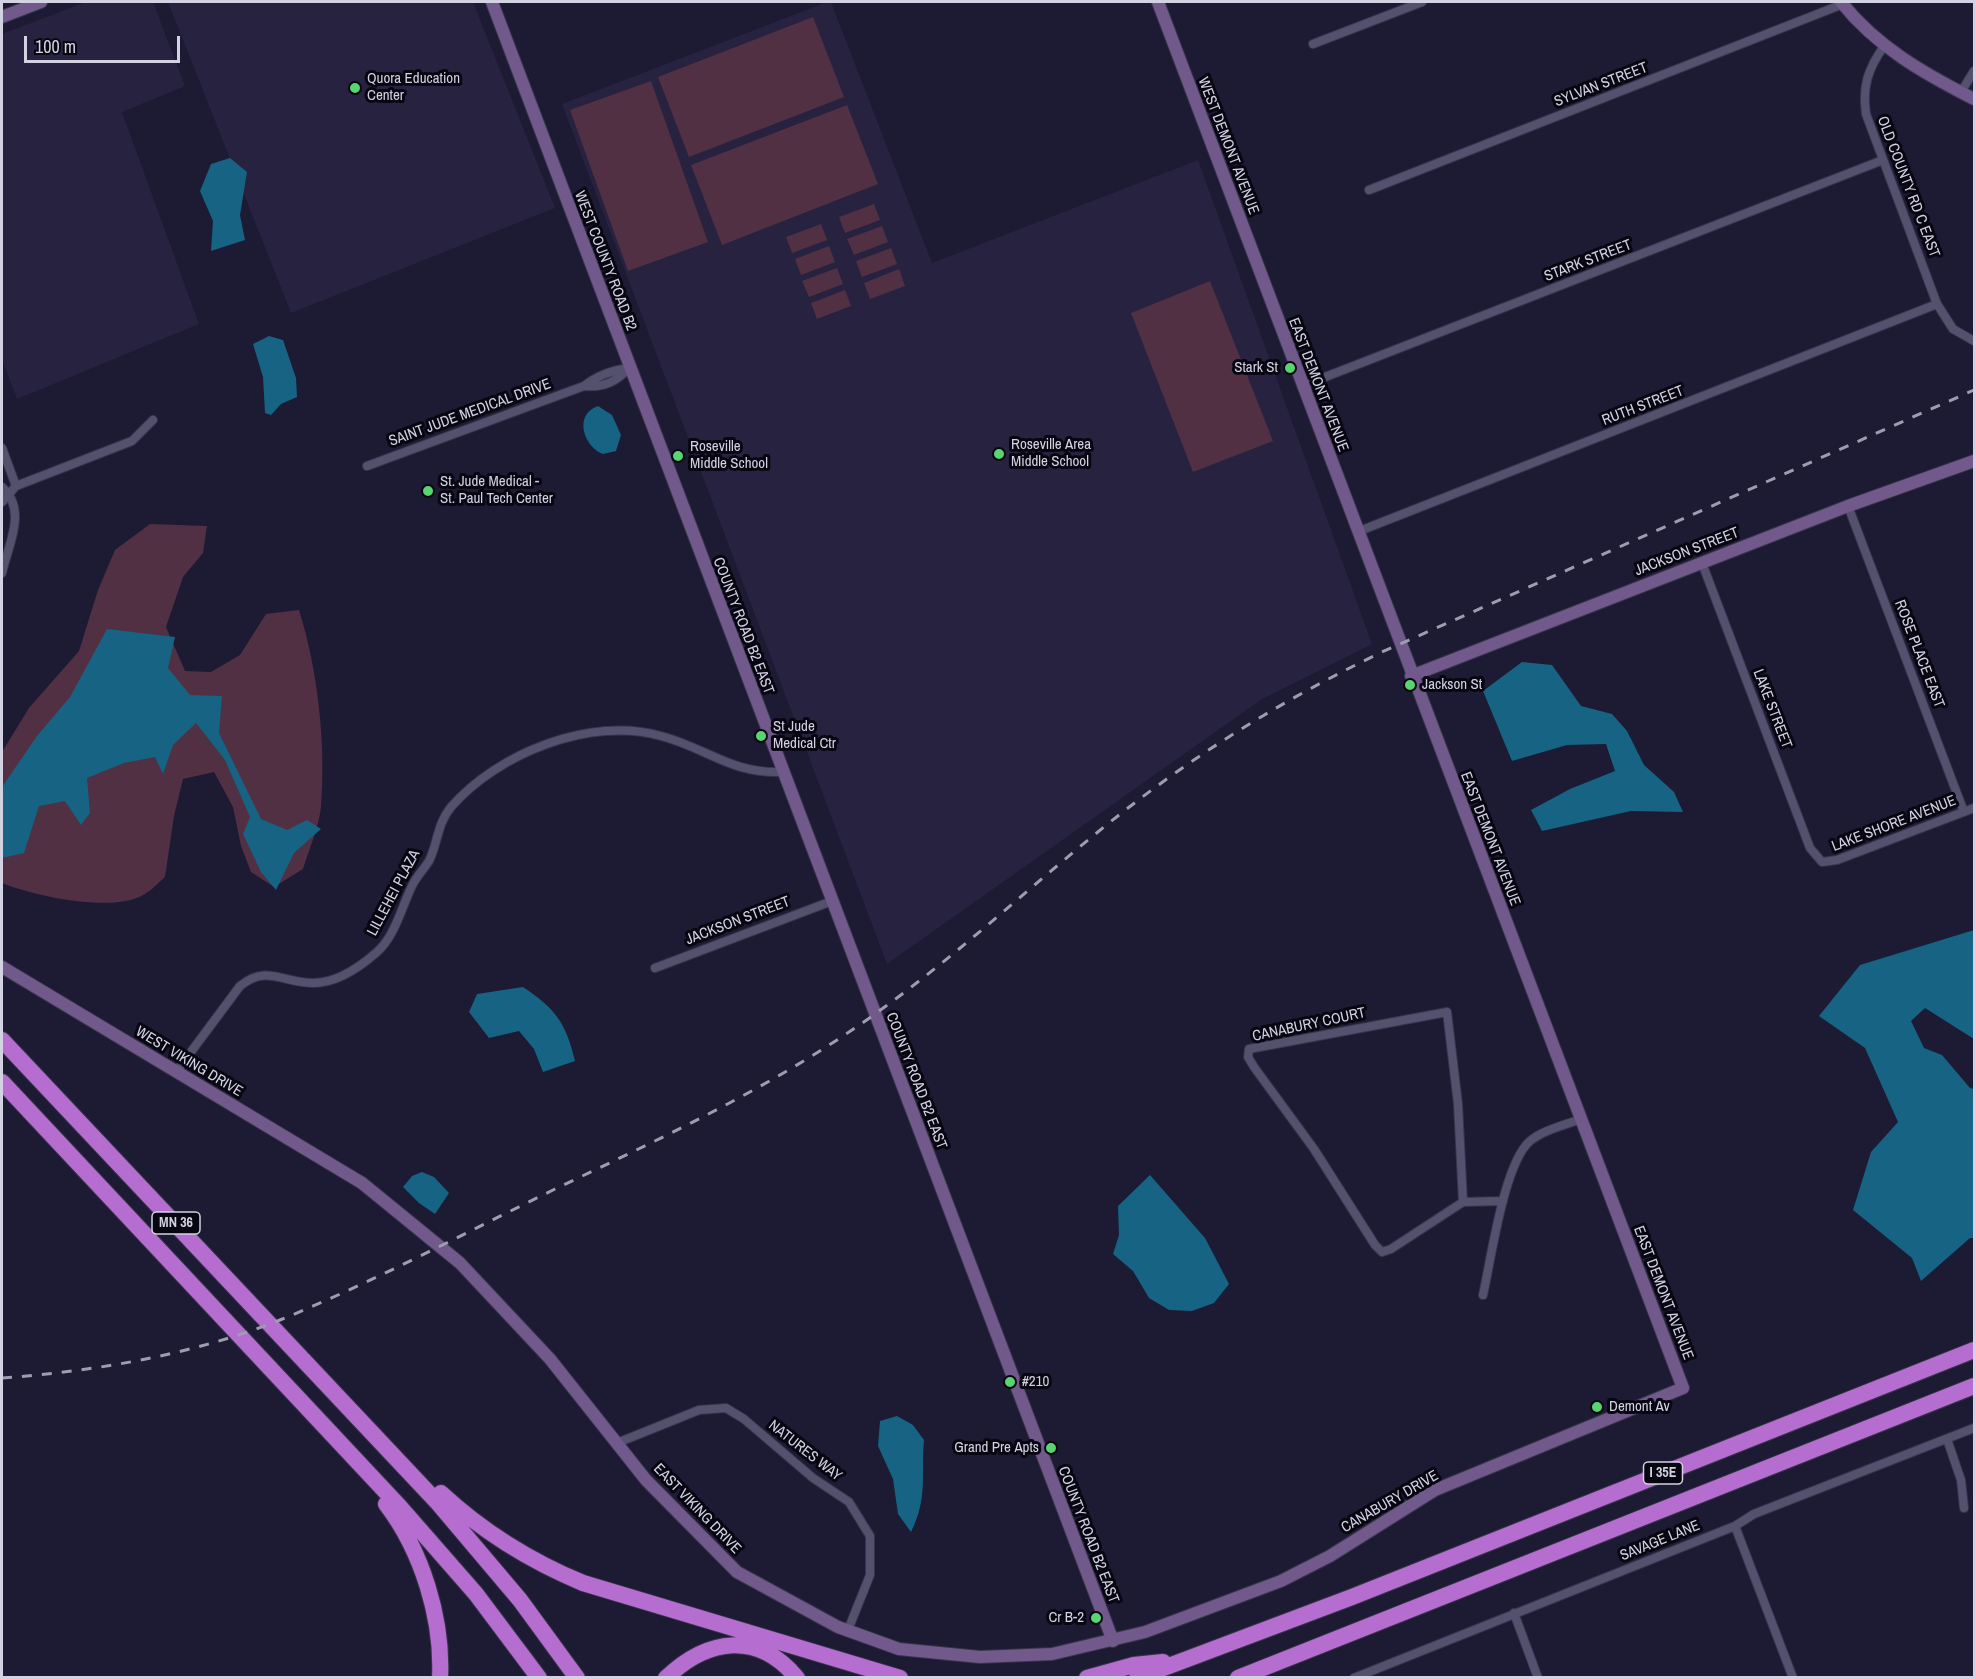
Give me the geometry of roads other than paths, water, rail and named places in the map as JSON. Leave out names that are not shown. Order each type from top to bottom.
[{"type":"highway","name":"MN 36","points":[[2,1040],[478,1548],[577,1677]]},
{"type":"highway","name":"MN 36","points":[[2,1082],[450,1563],[540,1677]]},
{"type":"highway","name":"I 35E","points":[[1137,1677],[1352,1597],[1974,1350]]},
{"type":"highway","name":"I 35E","points":[[1238,1677],[1974,1386]]},
{"type":"highway","points":[[348,1407],[472,1520],[503,1542],[555,1571],[583,1583],[900,1677]]},
{"type":"highway","points":[[334,1437],[391,1510],[406,1536],[432,1603],[439,1641],[440,1677]]},
{"type":"highway","points":[[666,1677],[693,1656],[712,1648],[735,1645],[753,1646],[771,1655],[786,1664],[797,1677]]},
{"type":"highway","points":[[1087,1677],[1134,1665],[1179,1661]]},
{"type":"street","points":[[2,17],[40,2]]},
{"type":"street","name":"WEST COUNTY ROAD B2","points":[[492,2],[691,531]]},
{"type":"street","name":"WEST DEMONT AVENUE","points":[[1158,2],[1270,301]]},
{"type":"street","points":[[1313,44],[1422,2]]},
{"type":"street","points":[[1842,3],[1870,35],[1884,46],[1928,76],[1974,99]]},
{"type":"street","name":"SYLVAN STREET","points":[[1369,190],[1842,3]]},
{"type":"street","name":"OLD COUNTY RD C EAST","points":[[1884,46],[1867,74],[1863,94],[1866,114],[1937,304],[1953,329],[1974,341]]},
{"type":"street","points":[[1961,92],[1974,71]]},
{"type":"street","name":"STARK STREET","points":[[1302,386],[1883,160]]},
{"type":"street","name":"EAST DEMONT AVENUE","points":[[1270,301],[1683,1388]]},
{"type":"street","name":"RUTH STREET","points":[[1357,532],[1937,304]]},
{"type":"street","name":"SAINT JUDE MEDICAL DRIVE","points":[[367,466],[584,386],[604,374],[630,368]]},
{"type":"street","points":[[2,502],[16,486],[132,441],[153,420]]},
{"type":"street","points":[[2,448],[16,486]]},
{"type":"street","name":"JACKSON STREET","points":[[1411,676],[1848,506],[1974,462]]},
{"type":"street","points":[[2,487],[9,494],[15,511],[15,528],[2,573]]},
{"type":"street","name":"ROSE PLACE EAST","points":[[1848,506],[1964,812]]},
{"type":"street","name":"COUNTY ROAD B2 EAST","points":[[691,531],[1113,1641]]},
{"type":"street","name":"LAKE STREET","points":[[1702,563],[1810,848],[1822,862]]},
{"type":"street","name":"LILLEHEI PLAZA","points":[[176,1072],[235,993],[249,979],[256,975],[267,975],[299,983],[329,982],[341,977],[378,951],[398,920],[414,882],[429,861],[442,820],[451,808],[482,780],[524,753],[584,735],[639,732],[663,736],[741,769],[760,773],[782,772]]},
{"type":"street","name":"LAKE SHORE AVENUE","points":[[1822,862],[1837,860],[1974,808]]},
{"type":"street","name":"JACKSON STREET","points":[[655,968],[832,901]]},
{"type":"street","name":"WEST VIKING DRIVE","points":[[2,967],[362,1184]]},
{"type":"street","name":"CANABURY COURT","points":[[1448,1012],[1458,1104],[1462,1202],[1383,1252],[1375,1245],[1314,1149],[1254,1067],[1248,1057],[1249,1049],[1448,1012]]},
{"type":"street","points":[[1483,1295],[1503,1201],[1519,1156],[1530,1141],[1581,1119]]},
{"type":"street","name":"EAST VIKING DRIVE","points":[[362,1184],[459,1263],[550,1359],[646,1480],[737,1572],[848,1630],[899,1649],[980,1657],[1052,1654],[1113,1641]]},
{"type":"street","points":[[1462,1202],[1503,1201]]},
{"type":"street","name":"CANABURY DRIVE","points":[[1113,1641],[1145,1632],[1281,1581],[1330,1556],[1435,1490],[1683,1388]]},
{"type":"street","name":"NATURES WAY","points":[[617,1443],[699,1410],[726,1408],[744,1419],[813,1478],[849,1502],[870,1536],[870,1575],[848,1630]]},
{"type":"street","name":"SAVAGE LANE","points":[[1354,1677],[1735,1526],[1754,1514],[1974,1428]]},
{"type":"street","points":[[1947,1439],[1961,1480],[1964,1508]]},
{"type":"street","points":[[1735,1526],[1793,1677]]},
{"type":"street","points":[[1514,1613],[1538,1677]]},
{"type":"water","points":[[230,158],[247,172],[240,215],[245,240],[211,251],[213,221],[200,191],[211,164]]},
{"type":"water","points":[[269,336],[283,340],[296,378],[297,397],[281,404],[271,415],[265,413],[263,377],[253,344]]},
{"type":"water","points":[[598,406],[612,415],[621,435],[616,451],[603,454],[597,451],[587,439],[583,424],[585,416]]},
{"type":"water","points":[[107,629],[175,637],[168,668],[190,695],[222,696],[219,733],[261,819],[287,830],[307,820],[321,829],[294,853],[276,890],[261,872],[243,834],[250,817],[225,760],[196,723],[173,745],[163,774],[155,757],[124,763],[87,778],[90,813],[81,825],[65,801],[39,806],[24,853],[2,858],[2,787],[37,736],[70,697]]},
{"type":"water","points":[[1522,662],[1552,665],[1581,706],[1612,714],[1627,731],[1644,765],[1674,792],[1683,812],[1631,811],[1542,831],[1531,810],[1570,789],[1615,771],[1606,744],[1567,745],[1512,761],[1483,691]]},
{"type":"water","points":[[1974,930],[1974,1039],[1925,1008],[1911,1021],[1924,1048],[1942,1055],[1970,1088],[1974,1089],[1974,1238],[1970,1238],[1921,1281],[1912,1258],[1853,1210],[1871,1152],[1898,1122],[1865,1048],[1819,1016],[1860,965]]},
{"type":"water","points":[[523,987],[544,1002],[558,1018],[568,1036],[575,1061],[543,1072],[534,1049],[519,1031],[489,1038],[469,1012],[477,994]]},
{"type":"water","points":[[422,1172],[434,1177],[449,1193],[435,1214],[419,1203],[403,1187],[412,1176]]},
{"type":"water","points":[[1150,1175],[1205,1238],[1229,1284],[1214,1303],[1192,1311],[1169,1310],[1149,1298],[1133,1271],[1113,1254],[1119,1235],[1118,1206]]},
{"type":"water","points":[[897,1416],[913,1425],[924,1440],[922,1497],[911,1532],[898,1514],[893,1479],[878,1446],[880,1421]]},
{"type":"railway","points":[[2,1378],[73,1371],[143,1360],[213,1343],[280,1320],[384,1274],[682,1128],[807,1059],[886,1006],[922,979],[1128,808],[1216,745],[1297,696],[1382,652],[1974,390]]},
{"type":"place","name":"Quora Education Center","points":[[355,88]]},
{"type":"place","name":"Stark St","points":[[1290,368]]},
{"type":"place","name":"Roseville Area Middle School","points":[[999,454]]},
{"type":"place","name":"Roseville Middle School","points":[[678,456]]},
{"type":"place","name":"St. Jude Medical - St. Paul Tech Center","points":[[428,491]]},
{"type":"place","name":"Jackson St","points":[[1410,685]]},
{"type":"place","name":"St Jude Medical Ctr","points":[[761,736]]},
{"type":"place","name":"#210","points":[[1010,1382]]},
{"type":"place","name":"Demont Av","points":[[1597,1407]]},
{"type":"place","name":"Grand Pre Apts","points":[[1051,1448]]},
{"type":"place","name":"Cr B-2","points":[[1096,1618]]}]
